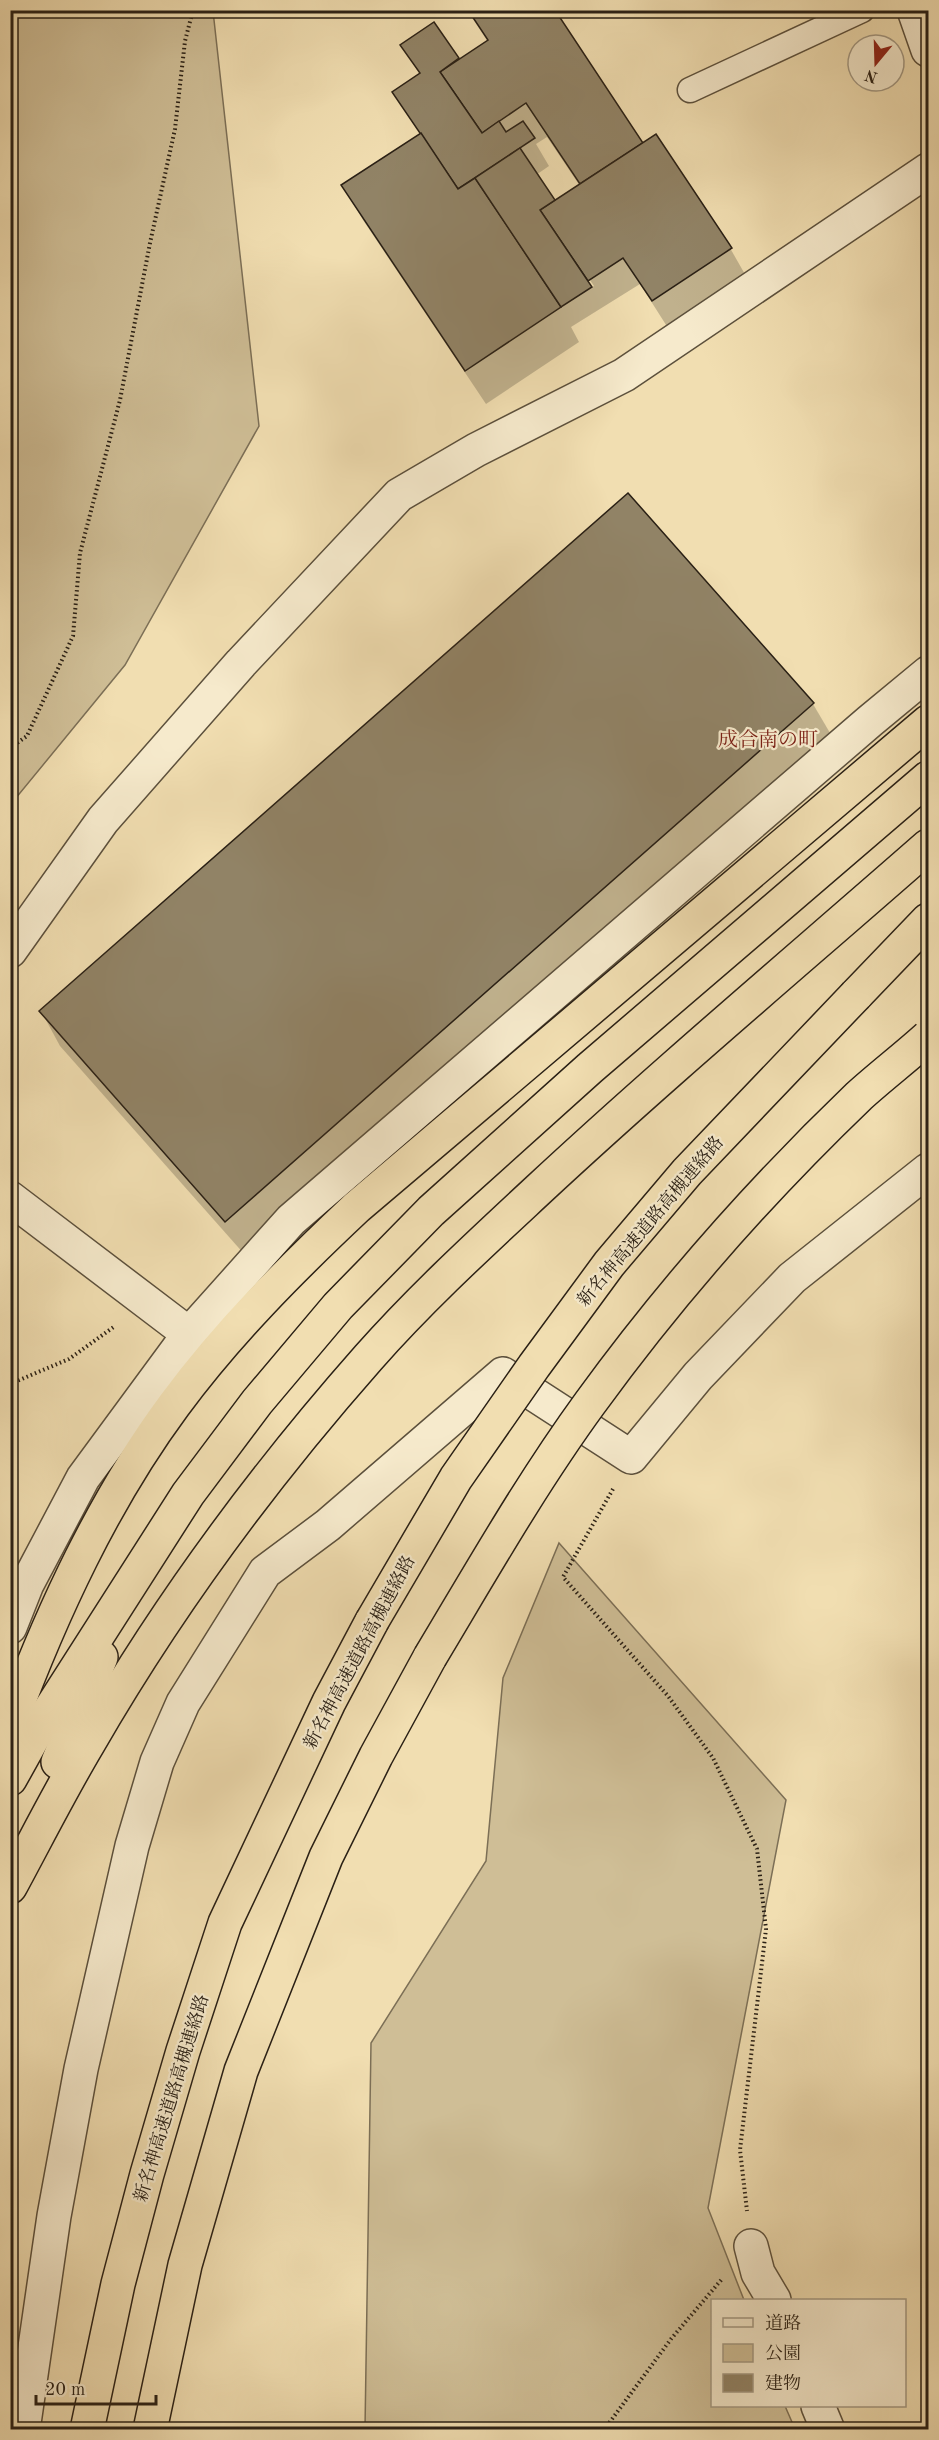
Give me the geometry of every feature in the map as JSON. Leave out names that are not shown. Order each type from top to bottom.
[{"type":"highway","points":[[10,1724],[32,1665],[80,1558],[123,1484],[174,1406],[224,1343],[276,1285],[366,1200],[928,722]]},
{"type":"highway","points":[[10,1779],[39,1726],[188,1494],[257,1402],[338,1306],[431,1211],[590,1068],[928,778]]},
{"type":"highway","points":[[10,1887],[88,1744],[171,1613],[218,1544],[368,1357],[434,1287],[593,1139],[928,846]]},
{"type":"highway","points":[[856,995],[928,920]]},
{"type":"highway","points":[[856,995],[928,939]]},
{"type":"highway","name":"新名神高速道路高槻連絡路","points":[[87,2430],[118,2283],[144,2185],[183,2052],[225,1923],[329,1702],[372,1621],[456,1478],[609,1264],[687,1172],[856,995]]},
{"type":"highway","points":[[150,2430],[185,2265],[241,2071],[326,1857],[376,1756],[430,1657],[539,1479],[589,1405],[659,1312],[745,1213],[860,1096],[928,1037]]},
{"type":"highway","points":[[10,1878],[135,1575]]},
{"type":"street","points":[[914,10],[928,50]]},
{"type":"street","points":[[10,951],[104,820],[241,663],[399,495],[476,450],[624,375],[928,170]]},
{"type":"street","points":[[10,1627],[27,1584],[83,1478],[189,1334],[291,1220],[928,673]]},
{"type":"street","points":[[23,2430],[54,2216],[81,2069],[132,1846],[157,1762],[189,1693],[265,1572],[328,1525],[504,1374],[631,1458],[698,1376],[792,1278],[928,1170]]},
{"type":"street","points":[[10,1198],[189,1334]]},
{"type":"street","points":[[751,2246],[758,2272],[773,2299]]},
{"type":"street","points":[[818,2407],[828,2430]]},
{"type":"lane","points":[[690,90],[862,10]]},
{"type":"path","points":[[10,748],[27,736],[73,636],[80,553],[120,400],[150,243],[175,129],[185,41],[193,10]]},
{"type":"path","points":[[10,1383],[69,1359],[147,1302]]},
{"type":"path","points":[[604,2430],[671,2339],[751,2246],[740,2150],[766,1929],[757,1849],[713,1758],[668,1696],[563,1577],[631,1458]]},
{"type":"green space","points":[[11,10],[213,11],[259,426],[125,665],[11,804]]},
{"type":"green space","points":[[559,1543],[786,1800],[708,2208],[744,2299],[711,2299],[711,2407],[785,2407],[795,2429],[365,2429],[371,2043],[486,1861],[503,1678]]},
{"type":"building","points":[[468,10],[555,10],[643,143],[580,184],[526,103],[482,133],[440,72],[488,40]]},
{"type":"building","points":[[434,22],[459,58],[440,72],[482,133],[499,121],[506,132],[523,121],[535,138],[458,189],[392,92],[420,73],[400,45]]},
{"type":"building","points":[[421,133],[458,189],[475,178],[561,307],[465,371],[341,185]]},
{"type":"building","points":[[656,134],[732,248],[652,301],[623,258],[588,281],[540,210]]},
{"type":"building","points":[[520,148],[555,200],[540,210],[592,287],[561,307],[475,178]]},
{"type":"building","points":[[628,493],[814,703],[225,1222],[39,1011]]},
{"type":"district","name":"成合南の町","points":[[768,739]]}]
